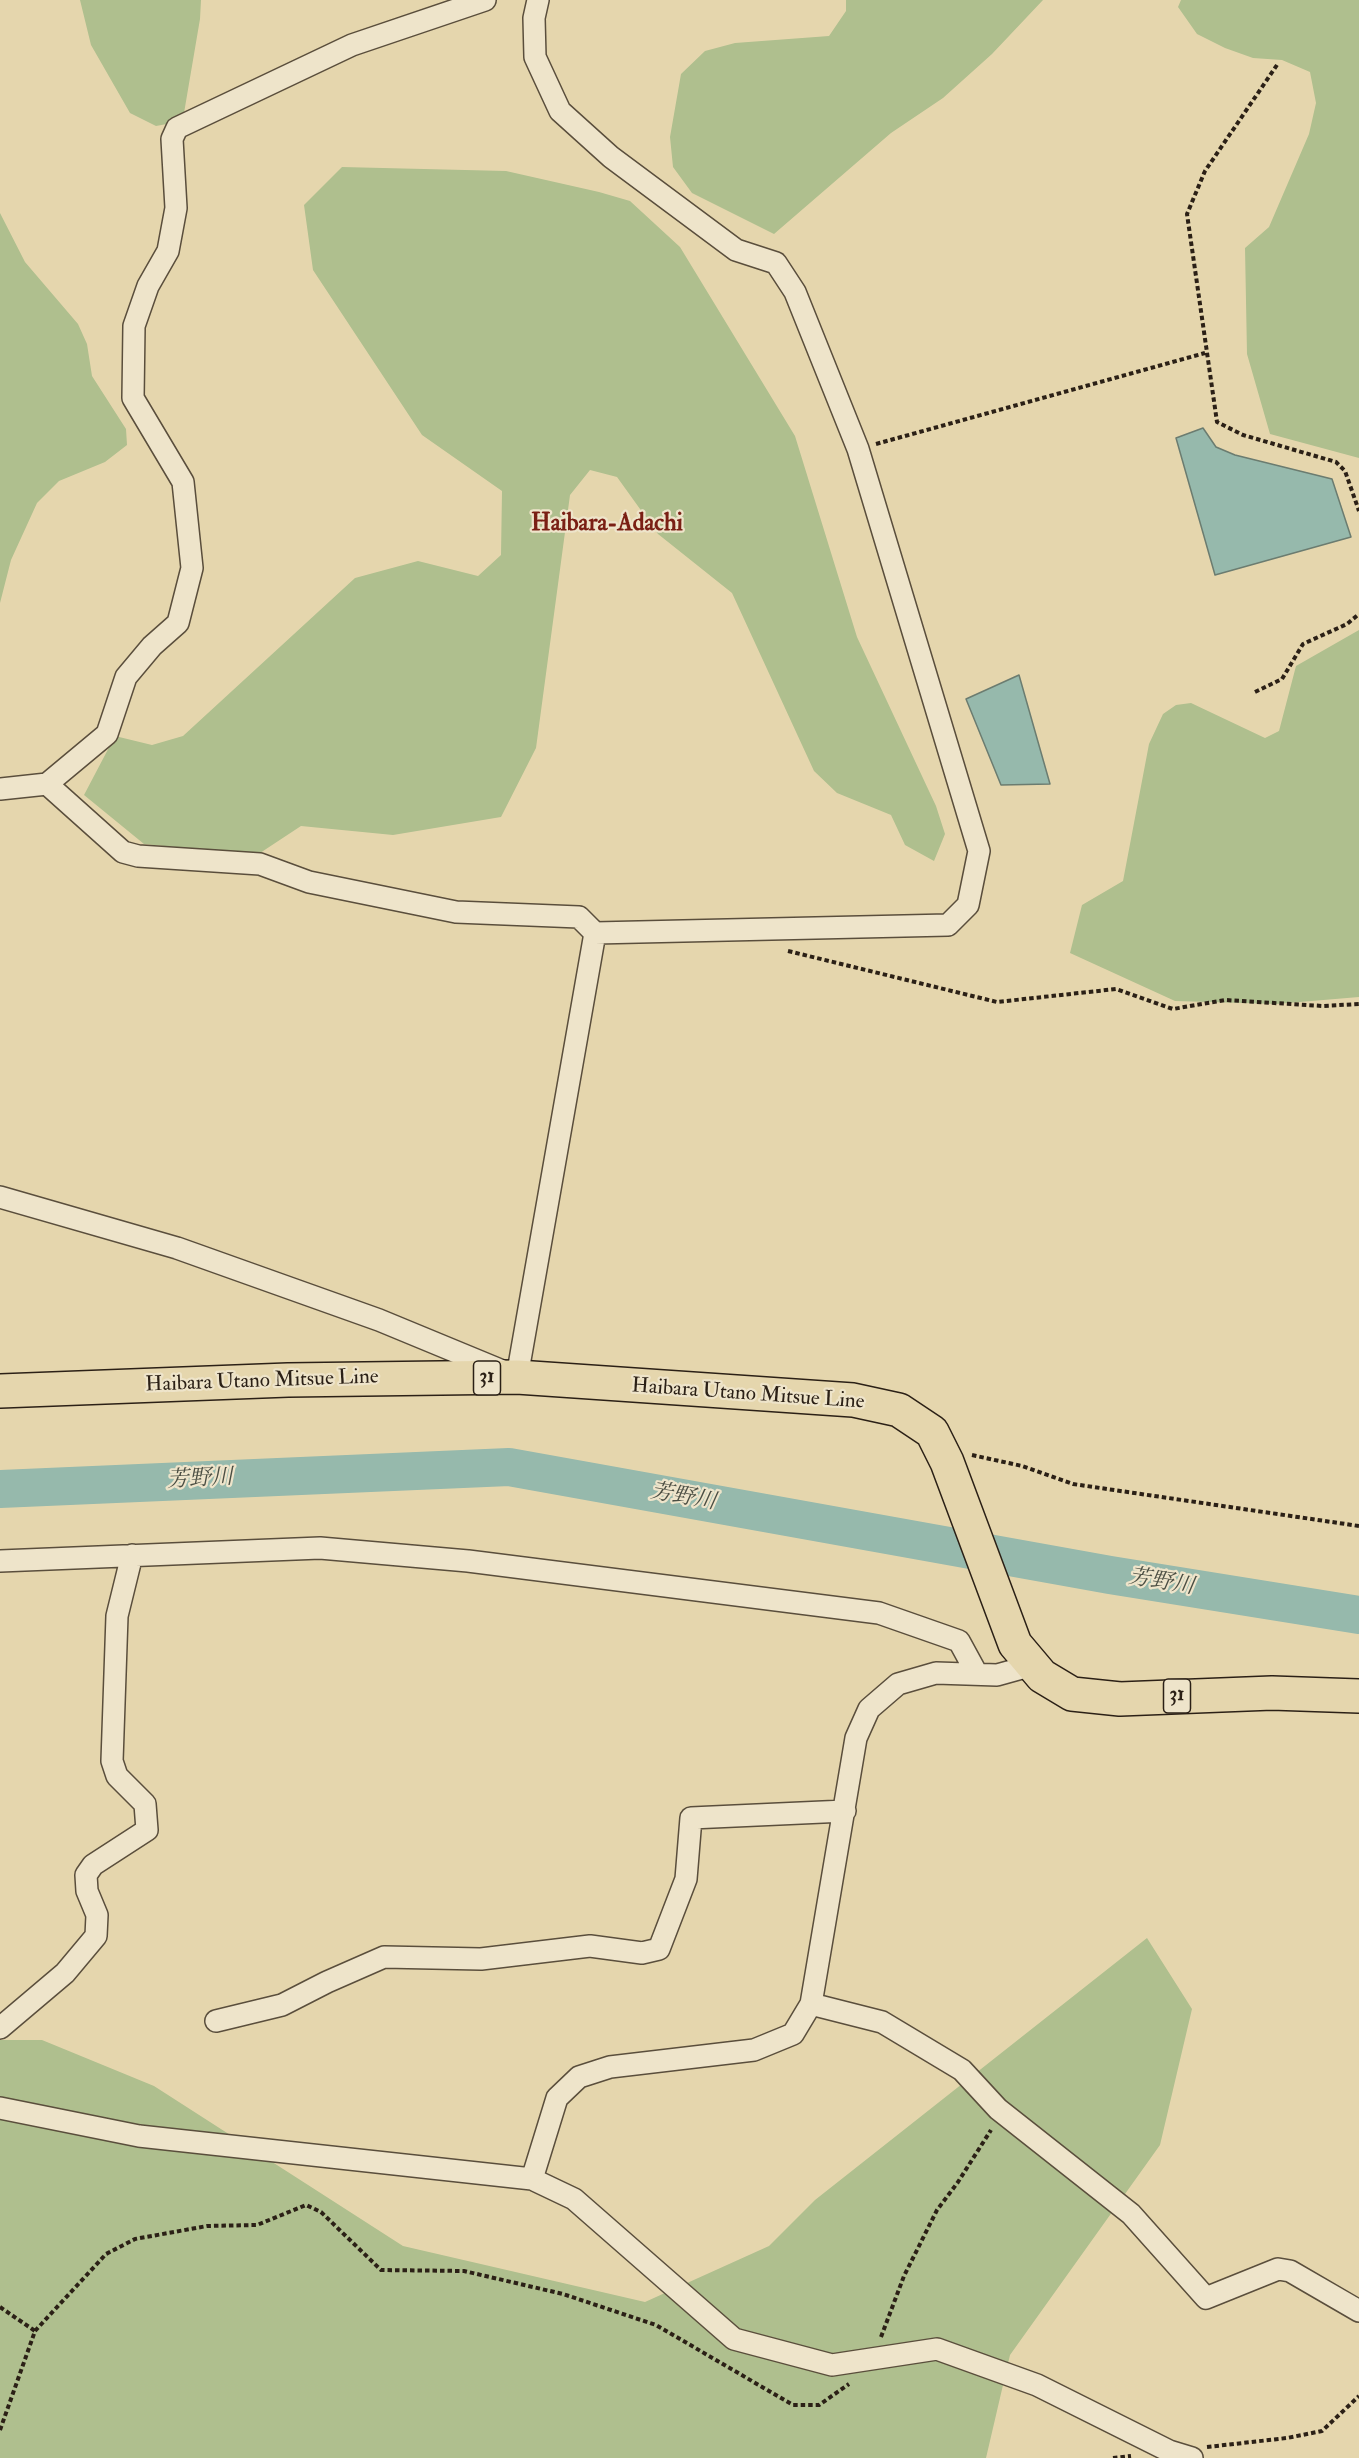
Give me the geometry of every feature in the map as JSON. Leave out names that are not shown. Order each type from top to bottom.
[{"type":"main road","name":"Haibara Utano Mitsue Line","points":[[0,1391],[288,1380],[517,1377],[853,1400],[899,1410],[932,1432],[1024,1654],[1042,1676],[1072,1694],[1120,1699],[1272,1693],[1359,1696]]},
{"type":"street","points":[[0,789],[47,784],[107,734],[126,677],[152,646],[178,623],[192,568],[183,482],[133,398],[134,326],[148,286],[168,251],[176,208],[172,139],[177,128],[352,45],[485,0]]},
{"type":"street","points":[[47,784],[123,852],[138,856],[260,864],[309,882],[456,912],[579,918],[596,933],[948,924],[968,905],[979,851],[858,450],[795,292],[776,263],[736,250],[611,157],[560,111],[536,57],[534,18],[538,0]]},
{"type":"street","points":[[0,1197],[177,1248],[379,1320],[517,1377],[596,933]]},
{"type":"street","points":[[0,1561],[320,1548],[468,1561],[879,1613],[959,1641],[977,1674]]},
{"type":"street","points":[[0,2028],[65,1973],[96,1936],[97,1915],[87,1892],[86,1875],[93,1865],[147,1830],[145,1804],[117,1776],[112,1761],[117,1616],[132,1555]]},
{"type":"street","points":[[532,2179],[557,2098],[579,2077],[610,2067],[754,2050],[793,2034],[811,2004],[856,1738],[869,1709],[898,1684],[936,1673],[997,1675],[1024,1654]]},
{"type":"street","points":[[216,2021],[282,2006],[327,1982],[384,1957],[481,1959],[590,1947],[642,1953],[659,1949],[686,1879],[692,1818],[845,1811]]},
{"type":"street","points":[[811,2004],[882,2022],[963,2070],[998,2109],[1131,2214],[1206,2298],[1278,2270],[1290,2271],[1359,2311]]},
{"type":"street","points":[[0,2108],[139,2136],[532,2179],[574,2199],[734,2338],[832,2365],[937,2349],[1037,2385],[1169,2451],[1192,2458]]},
{"type":"path","points":[[1277,65],[1205,171],[1187,214],[1205,353],[1217,422],[1243,435],[1336,462],[1345,471],[1359,511]]},
{"type":"path","points":[[858,450],[1205,353]]},
{"type":"path","points":[[1255,692],[1282,680],[1303,644],[1347,624],[1359,614]]},
{"type":"path","points":[[783,950],[997,1002],[1116,989],[1173,1008],[1225,1000],[1323,1006],[1359,1005]]},
{"type":"path","points":[[943,1455],[1022,1466],[1073,1484],[1359,1526]]},
{"type":"path","points":[[0,2430],[36,2331],[105,2254],[135,2239],[207,2226],[257,2225],[306,2205],[321,2212],[381,2270],[464,2271],[563,2294],[656,2325],[793,2404],[819,2405],[861,2375],[873,2357],[904,2276],[938,2210],[992,2128],[998,2109]]},
{"type":"path","points":[[0,2307],[36,2331]]},
{"type":"path","points":[[1113,2458],[1287,2439],[1322,2431],[1359,2396]]},
{"type":"green space","points":[[80,0],[201,0],[200,19],[184,113],[172,123],[156,126],[130,113],[91,45]]},
{"type":"green space","points":[[846,0],[1043,0],[992,54],[943,98],[891,133],[774,234],[692,193],[673,167],[670,137],[681,74],[705,51],[735,43],[829,36],[846,11]]},
{"type":"green space","points":[[1181,0],[1359,0],[1359,458],[1270,434],[1247,354],[1245,248],[1269,227],[1309,134],[1316,103],[1310,72],[1282,60],[1253,58],[1225,48],[1197,34],[1178,7]]},
{"type":"green space","points":[[342,167],[506,171],[599,192],[630,201],[680,247],[795,436],[857,637],[936,806],[945,834],[934,861],[905,845],[891,815],[837,793],[814,771],[732,593],[658,534],[617,477],[590,470],[570,495],[536,748],[501,817],[393,835],[301,826],[257,855],[144,844],[84,795],[115,736],[152,745],[183,736],[355,578],[418,561],[478,576],[501,555],[502,491],[422,435],[313,270],[304,205]]},
{"type":"green space","points":[[0,213],[25,262],[78,324],[87,344],[92,376],[126,429],[127,445],[105,462],[59,481],[37,503],[11,560],[0,603]]},
{"type":"green space","points":[[1359,630],[1359,997],[1276,1004],[1175,1001],[1070,953],[1082,905],[1123,881],[1149,744],[1163,714],[1176,705],[1191,703],[1265,738],[1279,731],[1296,666]]},
{"type":"green space","points":[[1147,1938],[1192,2009],[1160,2145],[1010,2355],[986,2458],[0,2458],[0,2040],[42,2040],[154,2086],[403,2246],[645,2302],[769,2246],[815,2200]]},
{"type":"shaded area","points":[[1203,428],[1216,447],[1235,455],[1332,479],[1351,537],[1215,575],[1176,438]]},
{"type":"shaded area","points":[[1019,675],[1050,784],[1001,785],[966,699]]},
{"type":"waterway","name":"芳野川","points":[[0,1489],[509,1467],[1110,1575],[1359,1615]]},
{"type":"district","name":"Haibara-Adachi","points":[[607,525]]}]
